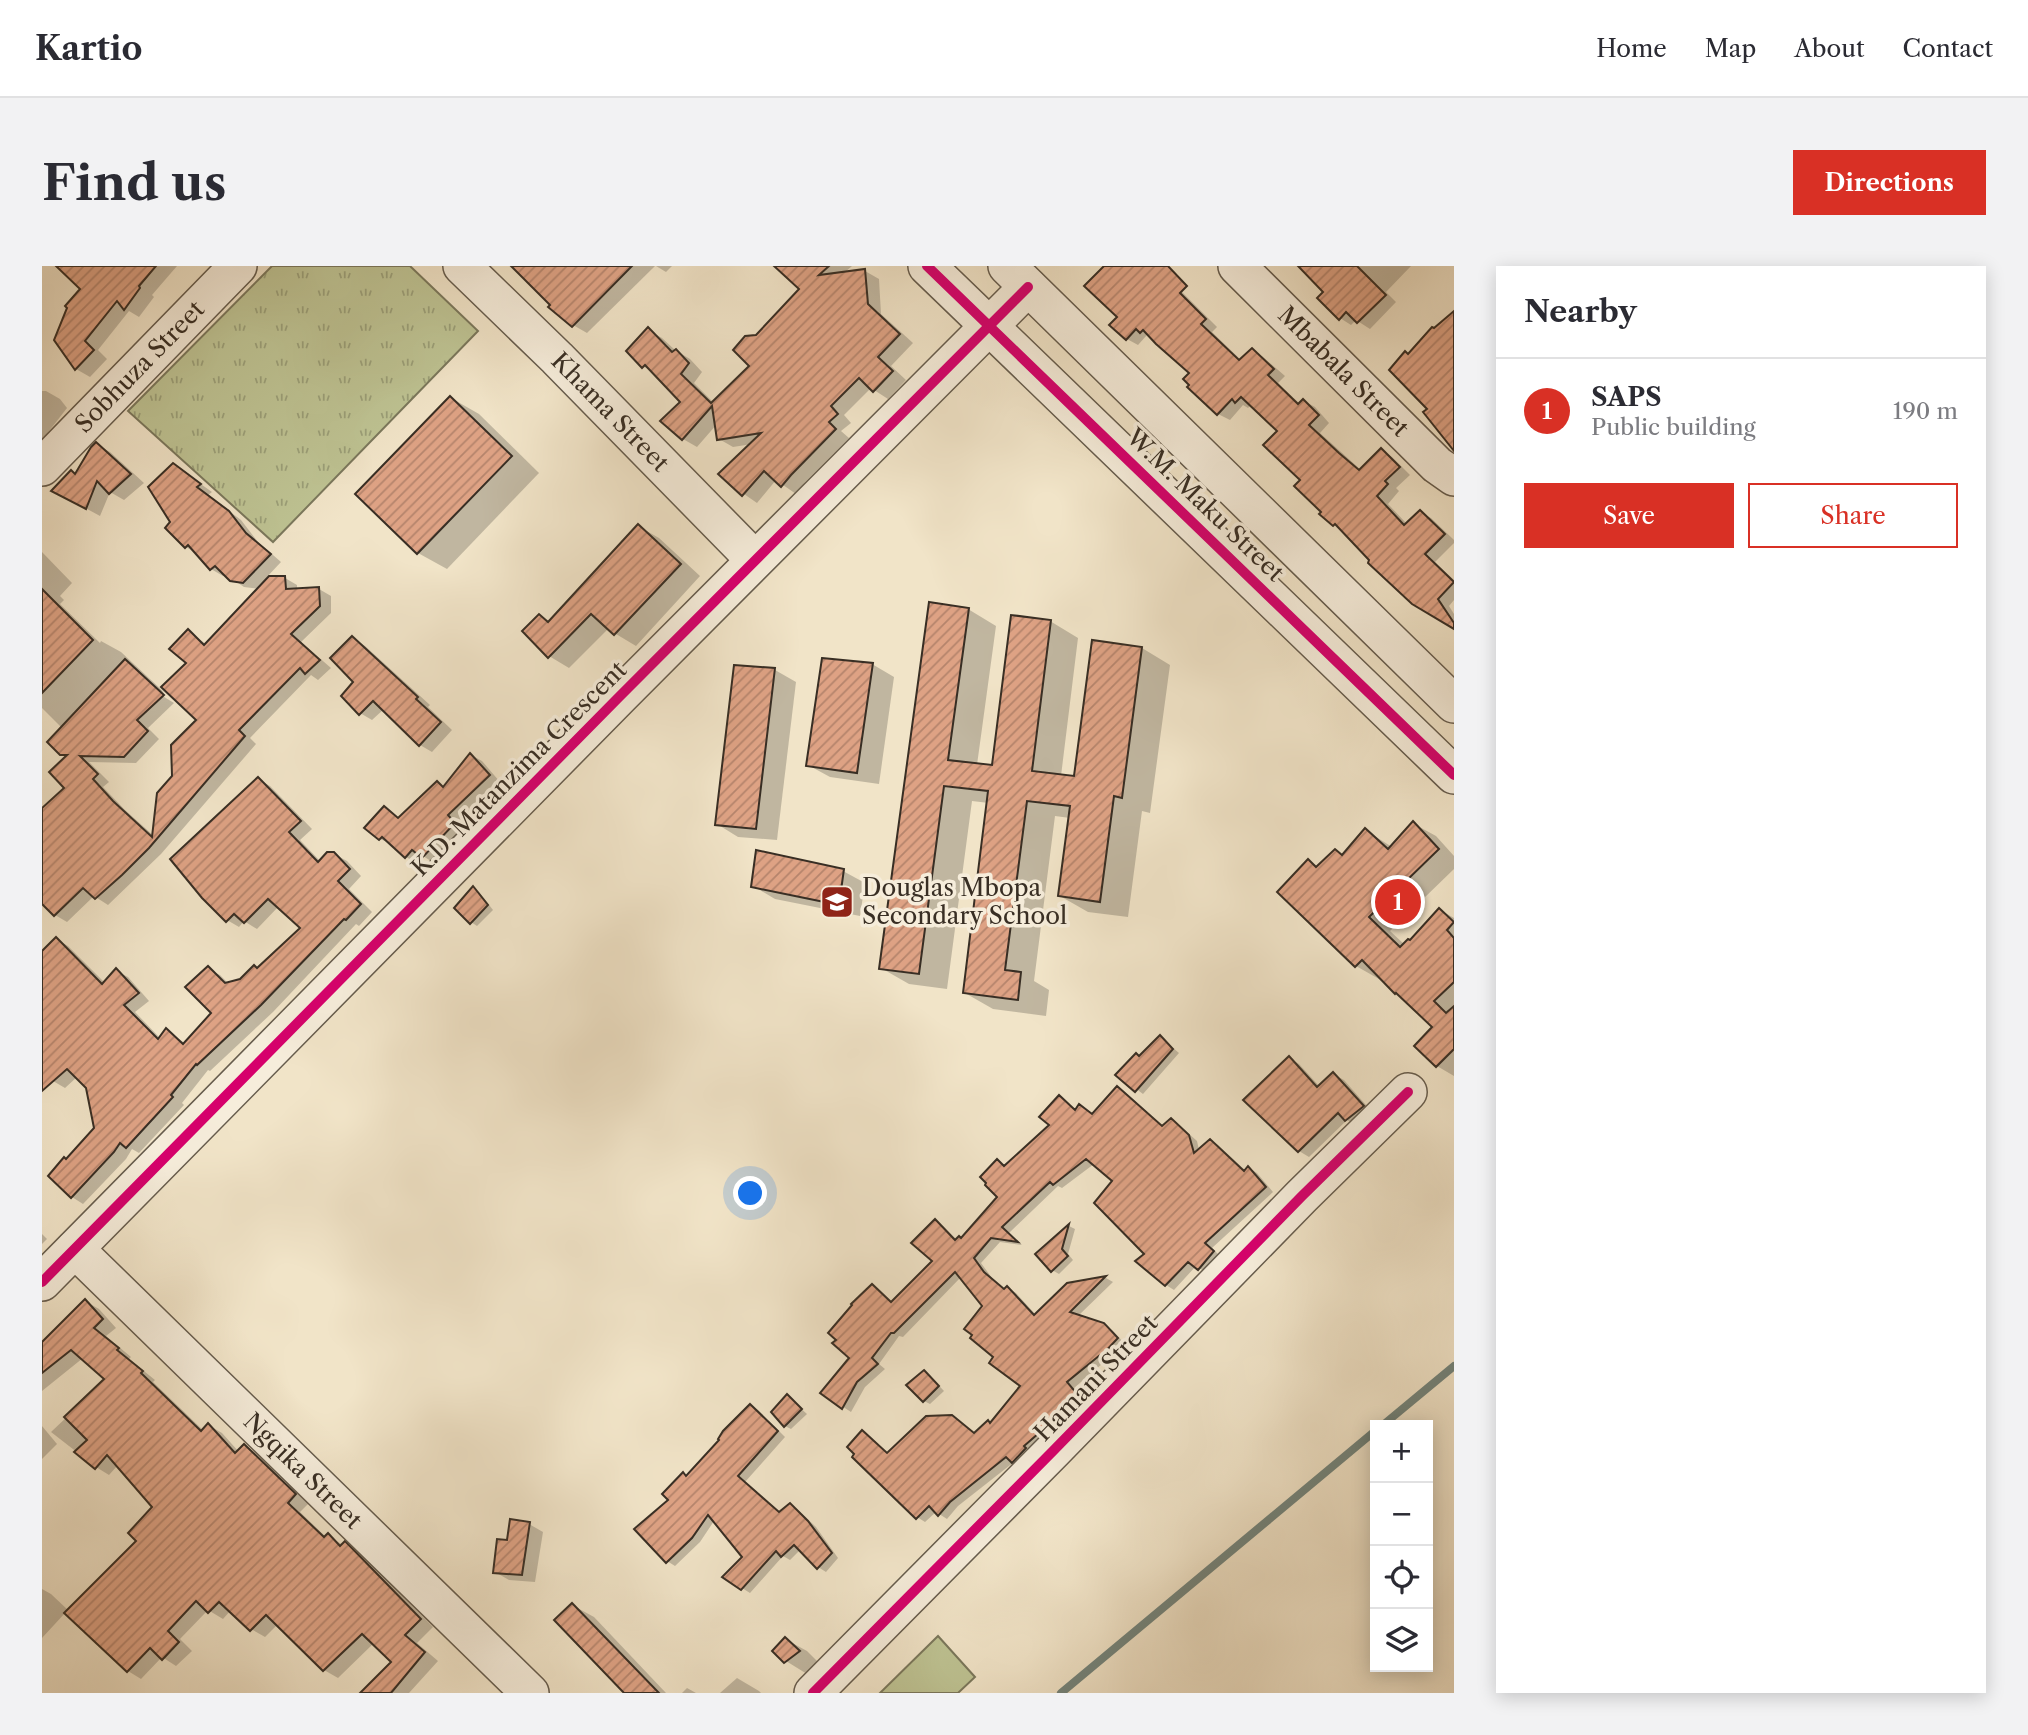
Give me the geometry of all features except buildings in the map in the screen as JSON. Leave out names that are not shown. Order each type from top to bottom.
[{"type":"street","name":"Sobhuza Street","points":[[42,467],[238,266]]},
{"type":"street","name":"Khama Street","points":[[462,266],[564,365],[755,560]]},
{"type":"street","name":"W.M. Maku Street","points":[[928,266],[1454,775]]},
{"type":"street","name":"Mbabala Street","points":[[1237,266],[1437,465],[1454,477]]},
{"type":"street","name":"K.D. Matanzima Crescent","points":[[42,1282],[989,326],[1017,276]]},
{"type":"street","name":"W.M. Maku Street","points":[[1017,276],[1454,704]]},
{"type":"street","name":"Hamani Street","points":[[813,1693],[1302,1196],[1408,1092]]},
{"type":"street","name":"Ngqika Street","points":[[75,1249],[530,1693]]},
{"type":"green space","points":[[272,266],[410,266],[478,331],[273,542],[128,411]]},
{"type":"green space","points":[[938,1636],[975,1677],[958,1693],[880,1693]]},
{"type":"waterway","points":[[1389,1420],[1454,1366]]},
{"type":"waterway","points":[[1061,1693],[1370,1435]]},
{"type":"cycle path","points":[[927,266],[1454,775]]},
{"type":"cycle path","points":[[42,1282],[1028,287]]},
{"type":"cycle path","points":[[813,1693],[1302,1196],[1408,1092]]},
{"type":"place","name":"Douglas Mbopa Secondary School","points":[[837,902]]},
{"type":"place","name":"SAPS","points":[[1398,902]]}]
